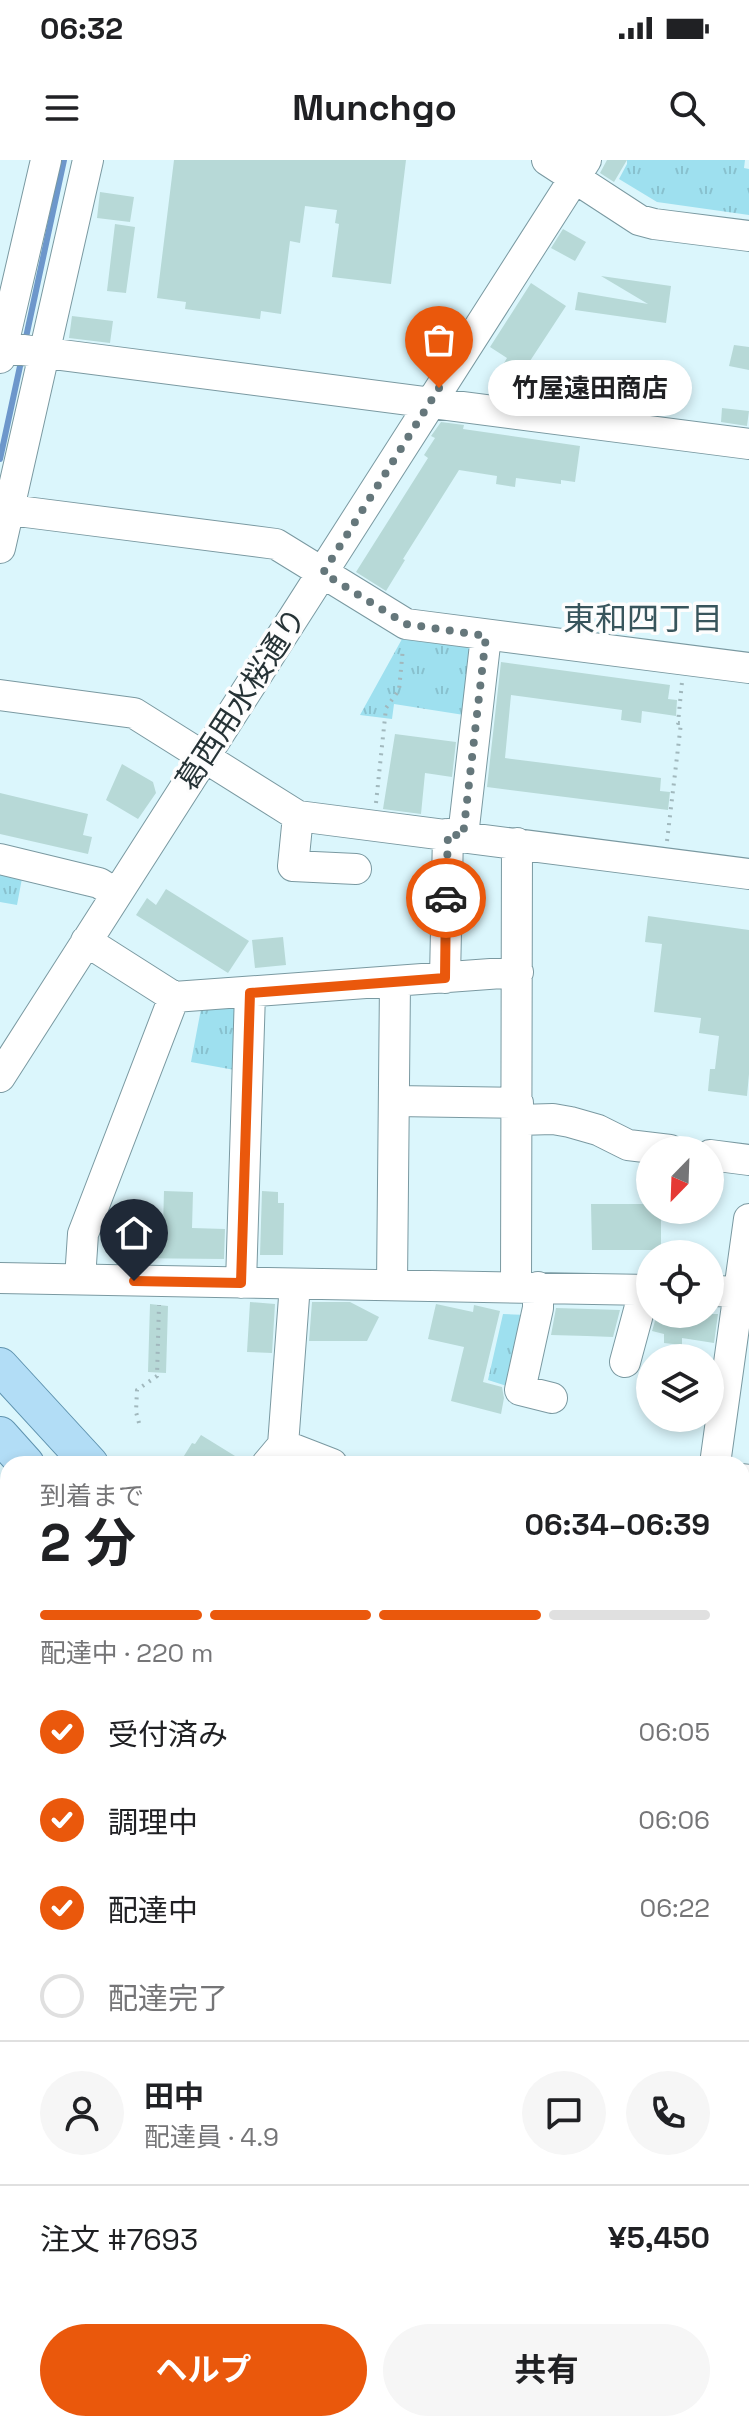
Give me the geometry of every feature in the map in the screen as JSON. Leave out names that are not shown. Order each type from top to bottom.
[{"type":"main road","points":[[0,1366],[83,1456]]},
{"type":"main road","points":[[0,1402],[50,1456]]},
{"type":"main road","points":[[0,1435],[19,1456]]},
{"type":"street","points":[[46,160],[1,351],[44,352],[749,444]]},
{"type":"street","points":[[0,548],[88,160]]},
{"type":"street","points":[[547,160],[580,169],[639,220],[749,236]]},
{"type":"street","name":"葛西用水桜通り","points":[[0,1077],[580,169]]},
{"type":"street","points":[[10,510],[276,544],[406,624],[749,668]]},
{"type":"street","points":[[445,978],[456,835],[486,636]]},
{"type":"street","points":[[0,695],[134,713],[298,816],[749,874]]},
{"type":"street","points":[[298,816],[293,866],[356,869]]},
{"type":"street","points":[[517,843],[518,1112],[527,1287],[538,1308],[520,1390],[552,1398]]},
{"type":"street","points":[[0,859],[99,883],[117,894]]},
{"type":"street","points":[[86,941],[174,997],[518,972]]},
{"type":"street","points":[[392,1284],[395,982]]},
{"type":"street","points":[[241,1283],[250,993]]},
{"type":"street","points":[[80,1279],[83,1234],[174,997]]},
{"type":"street","points":[[395,1101],[518,1112],[598,1130],[636,1146]]},
{"type":"street","points":[[724,1157],[749,1160]]},
{"type":"street","points":[[716,1456],[749,1219]]},
{"type":"street","points":[[0,1278],[636,1290]]},
{"type":"street","points":[[275,1454],[295,1284]]},
{"type":"street","points":[[625,1362],[636,1321]]},
{"type":"path","points":[[375,813],[386,708],[399,690],[404,634]]},
{"type":"path","points":[[666,850],[681,723],[678,723],[682,682]]},
{"type":"path","points":[[139,1423],[137,1390],[157,1376],[159,1297]]},
{"type":"green space","points":[[627,160],[745,160],[744,168],[749,169],[749,215],[657,202],[619,179]]},
{"type":"green space","points":[[402,639],[473,648],[464,715],[394,704],[392,719],[360,715]]},
{"type":"green space","points":[[0,868],[23,873],[17,905],[0,902]]},
{"type":"green space","points":[[240,1007],[240,1071],[191,1062],[201,1009]]},
{"type":"green space","points":[[503,1314],[526,1315],[510,1387],[488,1380]]},
{"type":"building","points":[[174,160],[406,160],[391,284],[332,277],[339,224],[335,223],[337,210],[305,206],[300,243],[290,241],[281,314],[261,311],[260,319],[185,309],[186,302],[157,298]]},
{"type":"building","points":[[607,160],[627,160],[614,182],[600,173]]},
{"type":"building","points":[[100,192],[134,197],[130,222],[97,218]]},
{"type":"building","points":[[115,224],[135,227],[126,293],[107,291]]},
{"type":"building","points":[[563,229],[586,242],[575,261],[551,248]]},
{"type":"building","points":[[601,276],[671,286],[666,323],[575,310],[578,292],[648,304]]},
{"type":"building","points":[[531,283],[566,306],[530,361],[542,368],[527,391],[498,373],[507,358],[490,347]]},
{"type":"building","points":[[72,316],[113,321],[110,343],[69,338]]},
{"type":"building","points":[[734,345],[749,347],[749,370],[729,366]]},
{"type":"building","points":[[722,408],[749,411],[747,426],[721,422]]},
{"type":"building","points":[[441,422],[464,425],[463,429],[580,446],[575,482],[561,480],[561,484],[516,478],[515,487],[496,484],[497,476],[459,470],[386,591],[356,572],[428,458],[424,455],[435,438],[431,436]]},
{"type":"building","points":[[501,662],[670,685],[668,699],[677,700],[676,716],[642,711],[641,723],[621,720],[622,710],[511,695],[505,758],[661,778],[660,791],[670,792],[668,810],[487,787]]},
{"type":"building","points":[[395,734],[456,742],[452,777],[425,773],[421,814],[383,809]]},
{"type":"building","points":[[122,764],[153,782],[156,793],[138,819],[106,800]]},
{"type":"building","points":[[0,793],[88,814],[83,835],[92,837],[88,854],[0,834]]},
{"type":"building","points":[[166,889],[249,941],[228,973],[136,915],[147,898],[156,905]]},
{"type":"building","points":[[648,916],[749,930],[747,1096],[708,1091],[710,1069],[715,1069],[719,1036],[699,1033],[701,1018],[654,1012],[662,944],[645,942]]},
{"type":"building","points":[[283,937],[286,965],[255,968],[252,940]]},
{"type":"building","points":[[164,1191],[193,1192],[192,1228],[225,1229],[224,1259],[124,1258],[126,1226],[163,1227]]},
{"type":"building","points":[[262,1191],[278,1192],[278,1203],[284,1203],[283,1255],[260,1255]]},
{"type":"building","points":[[591,1204],[636,1204],[636,1224],[661,1224],[661,1240],[636,1240],[636,1250],[592,1250]]},
{"type":"building","points":[[250,1302],[275,1304],[272,1353],[247,1352]]},
{"type":"building","points":[[312,1302],[350,1302],[379,1317],[367,1341],[309,1341]]},
{"type":"building","points":[[150,1304],[168,1306],[166,1373],[148,1372]]},
{"type":"building","points":[[436,1304],[473,1312],[474,1305],[500,1311],[483,1382],[502,1387],[504,1398],[501,1414],[451,1401],[464,1347],[428,1339]]},
{"type":"building","points":[[556,1308],[620,1310],[613,1337],[551,1335]]},
{"type":"building","points":[[653,1328],[716,1328],[714,1343],[682,1338],[682,1344],[664,1343],[664,1334],[652,1331]]},
{"type":"building","points":[[201,1435],[235,1456],[184,1456],[192,1443],[195,1444]]},
{"type":"waterway","points":[[25,342],[64,160]]},
{"type":"waterway","points":[[0,459],[22,357]]},
{"type":"way so far","points":[[439,388],[323,573],[406,624],[486,636],[463,836],[448,834],[446,898]]},
{"type":"place","name":"竹屋遠田商店","points":[[439,388]]},
{"type":"district","name":"東和四丁目","points":[[643,619]]},
{"type":"route","points":[[134,1281],[241,1283],[250,993],[445,978],[446,898]]}]
